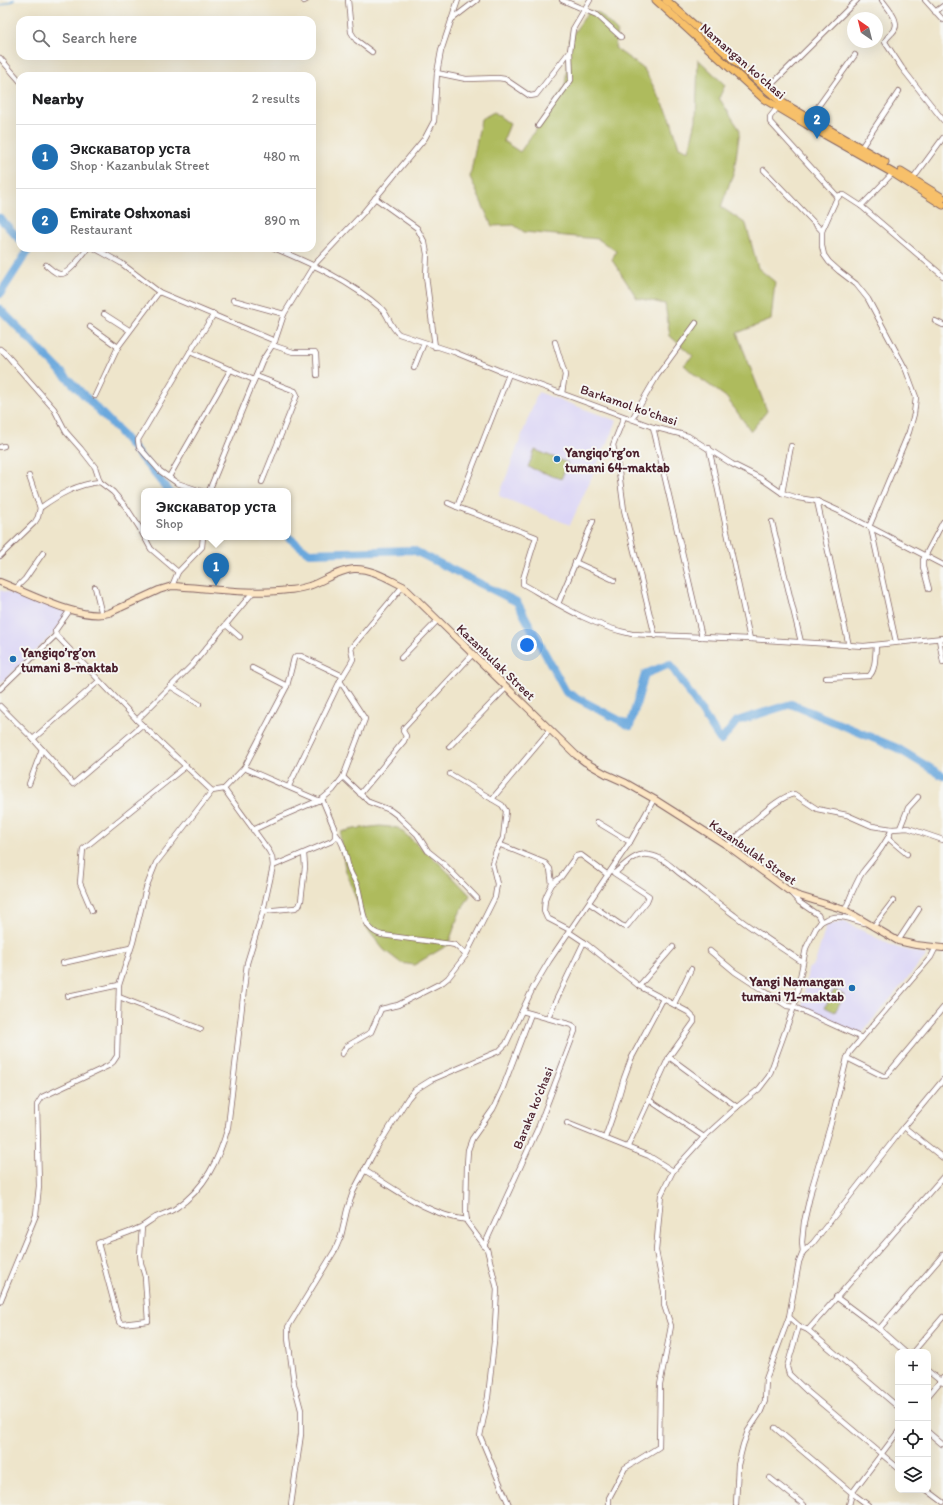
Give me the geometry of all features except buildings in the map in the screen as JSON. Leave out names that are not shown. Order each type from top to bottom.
[{"type":"main road","name":"Namangan ko'chasi","points":[[656,0],[764,99],[894,173],[943,205]]},
{"type":"main road","name":"Namangan ko'chasi","points":[[666,0],[766,90],[782,102],[943,198]]},
{"type":"main road","name":"Kazanbulak Street","points":[[102,615],[159,590],[172,586],[254,591],[287,590],[308,587],[340,572],[354,569],[384,577],[403,586],[506,688],[585,762],[654,799],[728,846],[789,891],[845,910],[898,941],[943,948]]},
{"type":"main road","points":[[0,582],[70,610],[102,615]]},
{"type":"street","points":[[347,0],[351,32],[356,40],[372,52]]},
{"type":"street","points":[[210,488],[262,361],[274,343],[284,314],[314,265],[375,198],[426,138],[434,121],[437,73],[441,51],[458,0]]},
{"type":"street","points":[[451,20],[477,0]]},
{"type":"street","points":[[562,0],[597,15],[621,37]]},
{"type":"street","points":[[538,126],[571,80],[570,52],[573,30],[586,10],[590,0]]},
{"type":"street","points":[[766,90],[857,0]]},
{"type":"street","points":[[882,0],[897,26],[896,30],[885,39],[885,42],[902,68],[943,120]]},
{"type":"street","points":[[925,0],[943,20]]},
{"type":"street","points":[[935,12],[943,6]]},
{"type":"street","points":[[437,73],[466,78],[505,79],[530,96],[534,96],[541,90],[570,52]]},
{"type":"street","points":[[809,119],[855,55]]},
{"type":"street","points":[[0,58],[16,76]]},
{"type":"street","points":[[861,148],[899,91]]},
{"type":"street","points":[[778,107],[770,117],[770,122],[838,197]]},
{"type":"street","points":[[913,179],[943,138]]},
{"type":"street","points":[[764,170],[822,231]]},
{"type":"street","points":[[861,206],[894,173]]},
{"type":"street","points":[[896,642],[870,528],[909,432],[914,414],[916,397],[906,370],[868,299],[856,284],[829,262],[824,255],[822,246],[822,231],[838,197],[840,195],[844,195],[861,206],[943,276]]},
{"type":"street","points":[[375,198],[417,228],[425,243],[427,254],[426,276],[436,347]]},
{"type":"street","points":[[46,265],[60,275],[64,274],[85,252]]},
{"type":"street","points":[[101,252],[121,263],[158,292],[214,314],[293,352],[315,352],[317,375]]},
{"type":"street","name":"Barkamol ko'chasi","points":[[283,252],[314,265],[364,295],[383,310],[394,330],[399,334],[454,352],[624,417],[653,427],[688,436],[732,464],[770,483],[782,493],[798,498],[817,501],[943,565]]},
{"type":"street","points":[[95,396],[118,347],[158,292]]},
{"type":"street","points":[[233,300],[284,314]]},
{"type":"street","points":[[104,314],[129,330]]},
{"type":"street","points":[[192,488],[177,483],[160,471],[140,447],[138,440],[214,314]]},
{"type":"street","points":[[935,321],[943,325]]},
{"type":"street","points":[[632,419],[657,376],[696,323]]},
{"type":"street","points":[[90,328],[118,347]]},
{"type":"street","points":[[555,342],[565,375],[562,393]]},
{"type":"street","points":[[414,368],[424,343]]},
{"type":"street","points":[[0,349],[54,410],[66,432],[82,448],[95,467],[100,482],[113,492],[126,507],[141,531]]},
{"type":"street","points":[[190,352],[255,378],[295,391],[298,395],[262,482]]},
{"type":"street","points":[[169,477],[232,369]]},
{"type":"street","points":[[457,506],[509,374]]},
{"type":"street","points":[[624,417],[613,445],[619,472],[624,510],[655,636]]},
{"type":"street","points":[[653,427],[702,637]]},
{"type":"street","points":[[782,493],[791,446]]},
{"type":"street","points":[[709,448],[750,638]]},
{"type":"street","points":[[0,556],[35,522],[38,517],[40,508],[29,476]]},
{"type":"street","points":[[40,508],[60,494],[86,484],[100,482]]},
{"type":"street","points":[[817,501],[849,646]]},
{"type":"street","points":[[448,503],[536,537],[522,583],[581,617],[613,630],[632,634],[655,636],[750,638],[849,646],[876,646],[896,642],[941,639],[943,662]]},
{"type":"street","points":[[558,604],[593,521]]},
{"type":"street","points":[[772,522],[800,642]]},
{"type":"street","points":[[929,589],[922,560],[943,522]]},
{"type":"street","points":[[146,540],[151,549],[178,572]]},
{"type":"street","points":[[172,586],[178,572],[202,547],[203,540]]},
{"type":"street","points":[[16,588],[25,579],[43,553]]},
{"type":"street","points":[[575,562],[614,580]]},
{"type":"street","points":[[289,786],[341,679],[353,659],[351,650],[352,646],[403,586]]},
{"type":"street","points":[[95,587],[102,615]]},
{"type":"street","points":[[137,720],[192,665],[254,591]]},
{"type":"street","points":[[70,610],[55,631],[56,635],[137,720],[212,791]]},
{"type":"street","points":[[401,658],[438,620]]},
{"type":"street","points":[[226,626],[240,637]]},
{"type":"street","points":[[0,689],[56,635]]},
{"type":"street","points":[[826,678],[869,676],[872,674],[873,670],[876,646]]},
{"type":"street","points":[[360,794],[404,741],[406,736],[403,731],[404,728],[472,655]]},
{"type":"street","points":[[0,1302],[36,1215],[39,1186],[37,1105],[42,1097],[113,1062],[116,1056],[119,985],[133,942],[146,888],[156,863],[212,791],[224,789],[244,768],[287,686],[294,658],[299,656],[341,679],[365,719],[343,777],[333,790],[321,800],[253,830]]},
{"type":"street","points":[[252,668],[287,686]]},
{"type":"street","points":[[33,739],[99,680]]},
{"type":"street","points":[[170,686],[199,704]]},
{"type":"street","points":[[449,747],[506,688]]},
{"type":"street","points":[[0,706],[33,739],[73,784],[142,725]]},
{"type":"street","points":[[492,799],[550,730]]},
{"type":"street","points":[[29,784],[42,750]]},
{"type":"street","points":[[92,911],[80,883],[83,849],[186,766]]},
{"type":"street","points":[[244,768],[321,800],[336,834],[342,842],[349,869],[358,887],[363,915],[372,931],[382,935],[455,945],[466,955]]},
{"type":"street","points":[[342,1054],[347,1046],[371,1032],[380,1009],[398,1005],[444,982],[448,978],[466,955],[497,890],[492,863],[503,838],[506,811],[502,805],[450,774]]},
{"type":"street","points":[[343,777],[369,802],[390,810],[398,816],[417,834],[428,851],[443,863],[477,898]]},
{"type":"street","points":[[142,1227],[140,1255],[145,1277],[148,1321],[122,1324],[119,1322],[98,1243],[142,1227],[158,1216],[175,1208],[196,1191],[206,1179],[215,1163],[228,1127],[247,963],[263,911],[273,866],[272,857],[269,851],[224,789]]},
{"type":"street","points":[[728,846],[768,809],[785,797],[794,794],[817,809],[848,815],[872,826],[916,830],[943,840]]},
{"type":"street","points":[[900,828],[908,808],[918,798]]},
{"type":"street","points":[[291,1505],[301,1434],[301,1410],[294,1384],[288,1328],[335,1250],[341,1236],[351,1198],[364,1170],[399,1111],[415,1090],[430,1080],[499,1051],[506,1044],[533,988],[549,961],[611,873],[654,799]]},
{"type":"street","points":[[596,822],[630,842]]},
{"type":"street","points":[[845,910],[862,873],[871,863],[888,838],[892,829]]},
{"type":"street","points":[[273,866],[332,841],[336,834]]},
{"type":"street","points":[[888,838],[907,854]]},
{"type":"street","points":[[501,845],[545,863],[550,869],[552,884]]},
{"type":"street","points":[[263,911],[295,908],[299,906],[301,901],[305,867],[304,854]]},
{"type":"street","points":[[611,873],[638,856],[649,854],[656,857],[664,861],[700,887],[734,915],[802,962]]},
{"type":"street","points":[[589,903],[626,927],[647,901],[649,896],[582,855],[579,855],[576,856],[561,877],[552,884],[545,899],[545,915],[547,918],[570,931],[639,986],[674,1004],[692,1015],[694,1018],[694,1022],[670,1057],[628,1146]]},
{"type":"street","points":[[789,891],[799,902],[818,915],[821,922]]},
{"type":"street","points":[[610,1505],[609,1498],[625,1468],[658,1447],[660,1385],[671,1326],[664,1304],[664,1291],[656,1252],[661,1195],[673,1171],[704,1138],[759,1089],[769,1076],[794,1007],[802,962],[812,934],[821,922],[828,918],[839,916],[871,926],[893,901]]},
{"type":"street","points":[[898,941],[919,909]]},
{"type":"street","points":[[548,1018],[584,942]]},
{"type":"street","points":[[639,986],[673,947]]},
{"type":"street","points":[[803,1252],[802,1242],[804,1222],[847,1058],[862,1038],[931,957],[936,947]]},
{"type":"street","points":[[63,963],[130,948]]},
{"type":"street","points":[[710,952],[752,983],[787,1006],[794,1007],[862,1038]]},
{"type":"street","points":[[674,1004],[691,969]]},
{"type":"street","points":[[68,996],[119,985]]},
{"type":"street","points":[[119,997],[201,1029]]},
{"type":"street","points":[[605,1138],[624,1078],[632,1059],[663,999]]},
{"type":"street","points":[[847,1058],[883,1076],[886,1076],[943,1008]]},
{"type":"street","name":"Baraka koʻchasi","points":[[484,1246],[538,1128],[575,1031],[574,1025],[522,1011]]},
{"type":"street","points":[[509,1505],[480,1436],[488,1397],[497,1289],[487,1249],[467,1220],[468,1150],[474,1135],[493,1109],[502,1090],[531,1014]]},
{"type":"street","points":[[670,1057],[737,1107]]},
{"type":"street","points":[[736,1505],[738,1465],[743,1445],[748,1431],[760,1413],[765,1401],[766,1380],[789,1318],[799,1262],[803,1252],[813,1243],[943,1080]]},
{"type":"street","points":[[649,1100],[704,1138]]},
{"type":"street","points":[[567,1123],[628,1146],[649,1156],[673,1171]]},
{"type":"street","points":[[904,1127],[943,1158]]},
{"type":"street","points":[[364,1170],[411,1200],[443,1214],[467,1220]]},
{"type":"street","points":[[808,1330],[943,1177]]},
{"type":"street","points":[[879,1329],[943,1255]]},
{"type":"street","points":[[836,1297],[879,1329],[902,1349]]},
{"type":"street","points":[[916,1349],[943,1317]]},
{"type":"street","points":[[789,1318],[799,1326],[808,1330],[895,1404]]},
{"type":"street","points":[[799,1326],[787,1367],[789,1374],[808,1392],[895,1466]]},
{"type":"street","points":[[931,1373],[942,1381],[931,1393]]},
{"type":"street","points":[[775,1428],[868,1505]]},
{"type":"street","points":[[931,1435],[942,1444]]},
{"type":"street","points":[[849,1505],[852,1493],[895,1436]]},
{"type":"street","points":[[770,1478],[804,1505]]},
{"type":"street","points":[[931,1493],[943,1502]]},
{"type":"shaded area","name":"Yangiqo’rg’on tumani 64-maktab","points":[[538,392],[617,421],[570,525],[499,496]]},
{"type":"shaded area","name":"Yangiqo’rg’on tumani 8-maktab","points":[[0,590],[69,612],[53,634],[0,684]]},
{"type":"shaded area","name":"Yangi Namangan tumani 71-maktab","points":[[843,921],[895,947],[927,955],[860,1035],[802,1008],[808,969],[815,963],[826,926]]},
{"type":"green space","points":[[589,11],[599,13],[617,31],[615,48],[644,69],[670,117],[679,147],[689,151],[696,120],[698,59],[725,85],[719,98],[740,130],[734,171],[721,207],[746,224],[758,268],[775,282],[771,320],[737,333],[767,411],[751,431],[726,397],[695,375],[684,365],[693,356],[670,336],[665,304],[637,298],[612,260],[616,251],[598,239],[524,232],[514,225],[492,226],[470,177],[481,119],[494,112],[510,124],[503,141],[520,152],[565,87],[570,38]]},
{"type":"green space","points":[[535,450],[568,463],[561,479],[528,467]]},
{"type":"green space","points":[[380,826],[398,828],[440,864],[470,895],[459,914],[448,945],[414,965],[401,963],[384,950],[367,929],[345,868],[340,838],[341,832]]},
{"type":"green space","points":[[834,990],[844,995],[835,1012],[825,1007]]},
{"type":"waterway","points":[[0,6],[14,0]]},
{"type":"waterway","points":[[0,218],[16,236]]},
{"type":"waterway","points":[[0,294],[27,252]]},
{"type":"waterway","points":[[0,309],[117,429],[166,488]]},
{"type":"waterway","points":[[291,539],[309,553],[413,550],[517,602],[566,692],[630,726],[645,674],[670,664],[721,741],[737,721],[791,704],[897,748],[943,776]]},
{"type":"place","name":"Emirate Oshxonasi","points":[[817,139]]},
{"type":"place","name":"Yangiqo’rg’on tumani 64-maktab","points":[[557,459]]},
{"type":"place","name":"Экскаватор уста","points":[[216,586]]},
{"type":"place","name":"Yangiqo’rg’on tumani 8-maktab","points":[[13,659]]},
{"type":"place","name":"Yangi Namangan tumani 71-maktab","points":[[852,988]]}]
